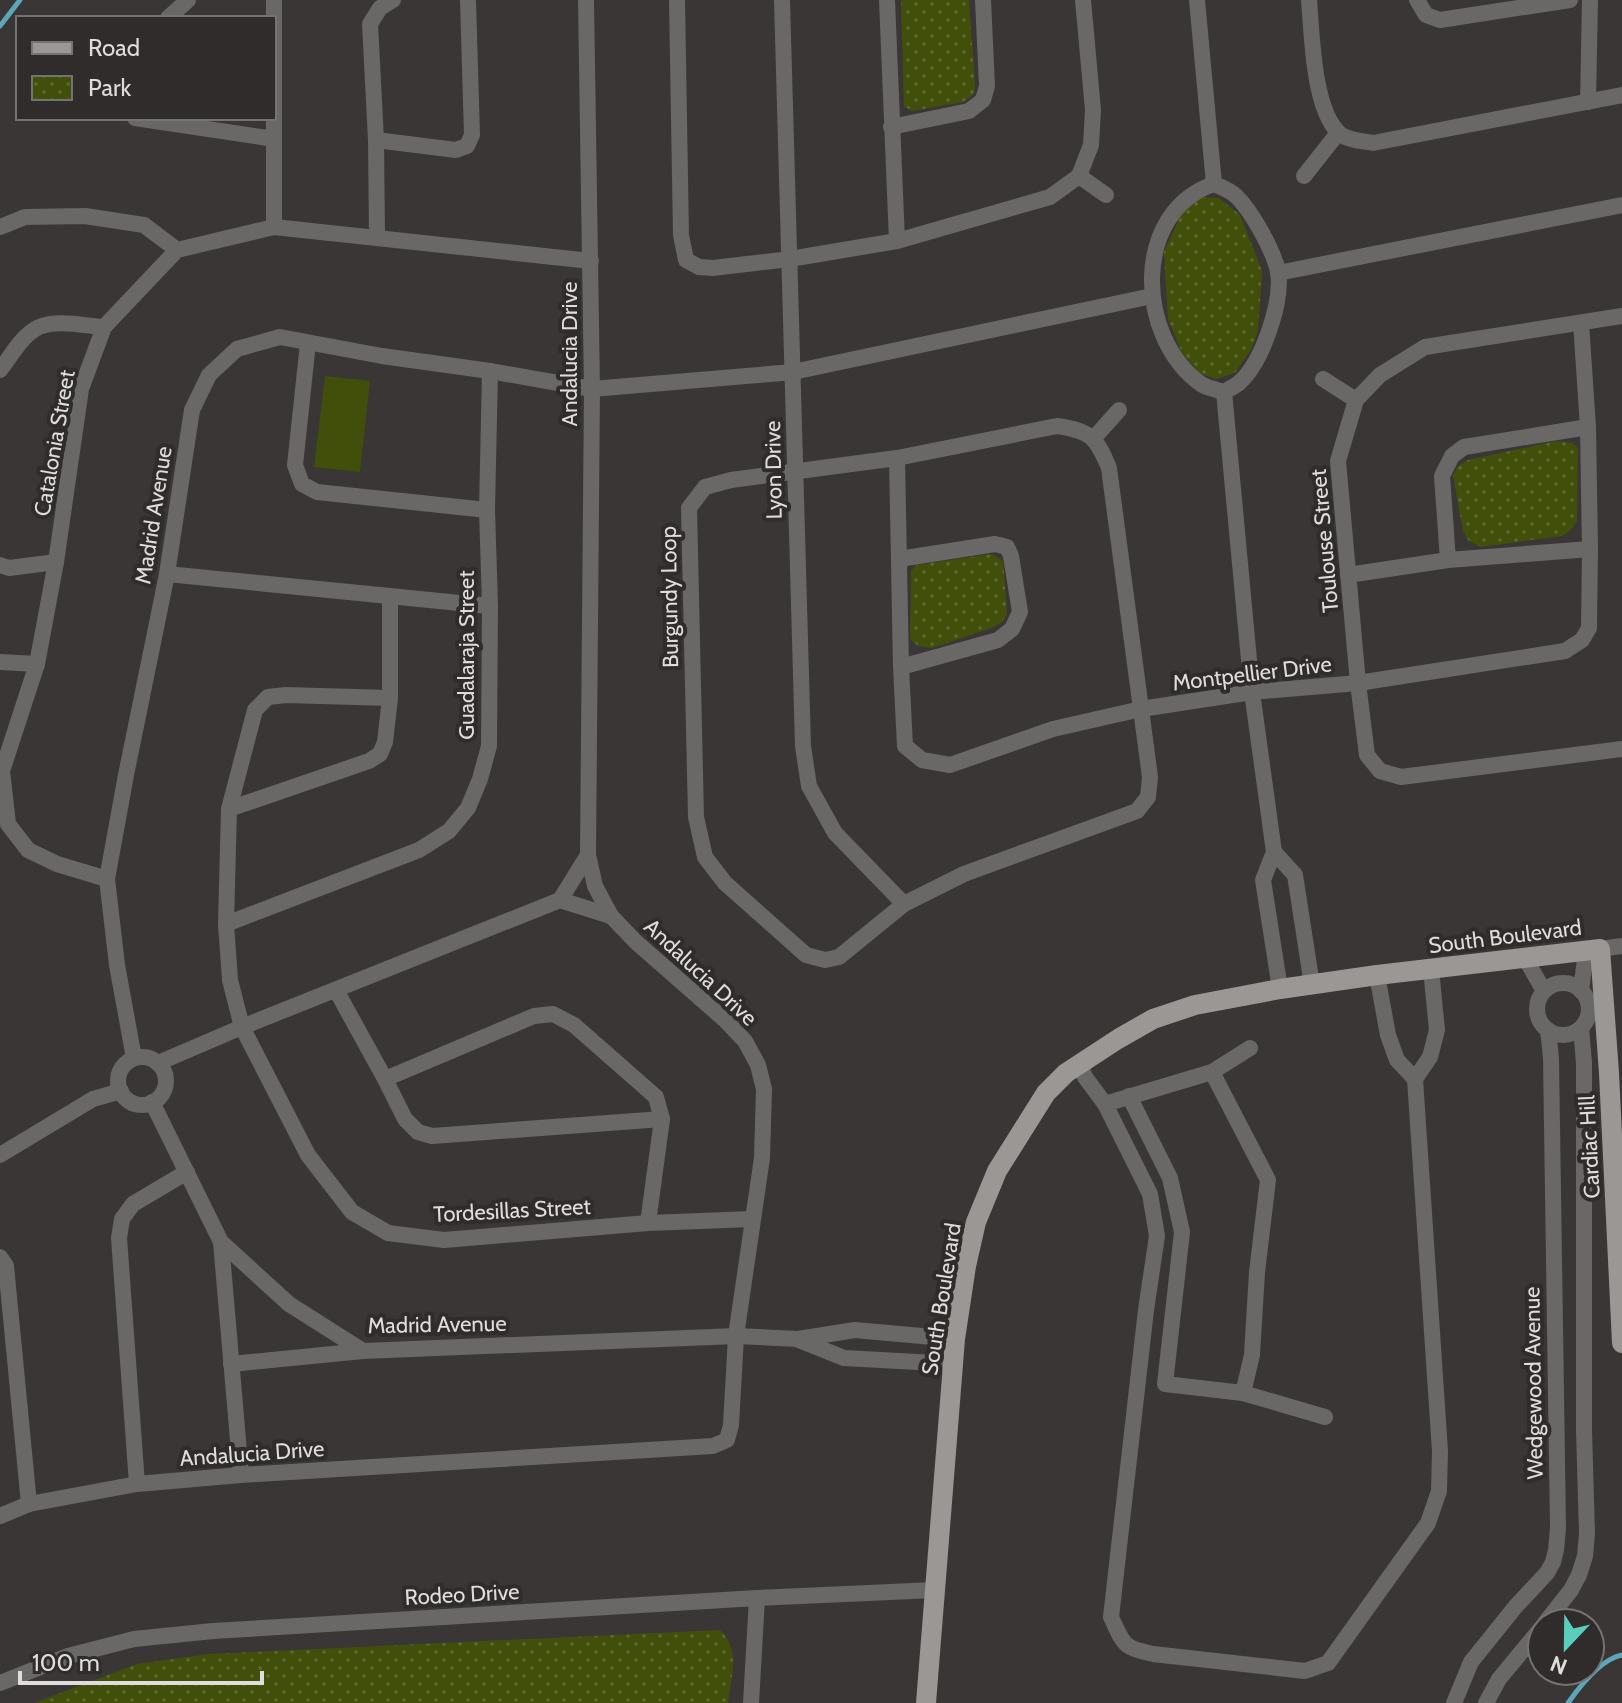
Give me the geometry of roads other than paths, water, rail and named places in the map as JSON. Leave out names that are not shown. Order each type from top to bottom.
[{"type":"main road","name":"South Boulevard","points":[[926,1703],[955,1339],[966,1266],[976,1222],[997,1171],[1046,1093],[1079,1063],[1153,1019],[1195,1005],[1377,975],[1593,950]]},
{"type":"main road","name":"Cardiac Hill","points":[[1593,950],[1609,1073],[1622,1343]]},
{"type":"street","points":[[170,16],[188,0]]},
{"type":"street","points":[[377,237],[370,24],[380,8],[393,0]]},
{"type":"street","points":[[376,140],[456,150],[467,146],[472,135],[468,0]]},
{"type":"street","name":"Andalucia Drive","points":[[0,1516],[29,1504],[137,1484],[713,1446],[727,1440],[731,1425],[736,1336],[762,1144],[764,1089],[758,1065],[745,1041],[611,916],[595,886],[588,855],[592,389],[586,0]]},
{"type":"street","points":[[677,0],[681,235],[686,260],[699,267],[713,268],[897,241],[1050,197],[1079,176],[1091,145],[1093,110],[1083,0]]},
{"type":"street","name":"Lyon Drive","points":[[782,0],[803,746],[809,786],[835,833],[904,904]]},
{"type":"street","points":[[887,0],[897,241]]},
{"type":"street","points":[[891,127],[969,111],[983,100],[987,86],[983,0]]},
{"type":"street","points":[[1197,0],[1214,184]]},
{"type":"street","points":[[1309,0],[1316,81],[1327,114],[1338,133],[1357,141],[1373,143],[1622,95]]},
{"type":"street","points":[[1417,0],[1426,15],[1440,20],[1570,0]]},
{"type":"street","points":[[1588,102],[1590,0]]},
{"type":"street","points":[[148,120],[274,139]]},
{"type":"street","points":[[274,120],[274,227]]},
{"type":"street","points":[[1304,176],[1338,133]]},
{"type":"street","points":[[1079,176],[1106,195]]},
{"type":"street","points":[[1214,184],[1234,193],[1249,211],[1278,273],[1273,320],[1253,368],[1239,384],[1224,392],[1203,385],[1171,352],[1159,325],[1152,296],[1157,239],[1176,207],[1198,189],[1214,184]]},
{"type":"street","points":[[1278,273],[1622,205]]},
{"type":"street","points":[[0,227],[25,217],[85,216],[144,225],[177,250],[274,227],[591,261]]},
{"type":"street","name":"Catalonia Street","points":[[107,879],[57,864],[28,850],[8,824],[1,770],[37,664],[56,562],[81,389],[104,327],[177,250]]},
{"type":"street","name":"Madrid Avenue","points":[[134,1058],[117,965],[107,879],[167,574],[192,410],[209,375],[237,349],[280,337],[592,389],[793,372],[1152,296]]},
{"type":"street","name":"Toulouse Street","points":[[1622,316],[1425,347],[1380,375],[1356,400],[1338,461],[1367,755],[1380,771],[1401,777],[1622,749]]},
{"type":"street","name":"Montpellier Drive","points":[[897,458],[905,746],[922,760],[950,765],[1053,729],[1141,709],[1252,692],[1358,683],[1565,651],[1582,640],[1589,628],[1588,427],[1581,323]]},
{"type":"street","points":[[0,370],[39,327],[54,324],[104,327]]},
{"type":"street","points":[[308,343],[295,465],[302,484],[317,492],[487,510]]},
{"type":"street","name":"Guadalaraja Street","points":[[226,924],[419,850],[449,831],[468,808],[489,746],[487,510],[490,371]]},
{"type":"street","points":[[1323,379],[1356,400]]},
{"type":"street","points":[[1224,392],[1252,692],[1274,852],[1263,880],[1280,989]]},
{"type":"street","points":[[1094,438],[1119,410]]},
{"type":"street","name":"Burgundy Loop","points":[[1057,426],[1076,429],[1094,438],[1109,468],[1150,777],[1148,797],[1137,811],[964,874],[904,904],[839,957],[825,960],[806,955],[725,883],[705,857],[696,817],[689,508],[705,487],[794,471],[897,458],[1057,426]]},
{"type":"street","points":[[1448,560],[1442,476],[1452,456],[1464,447],[1588,427]]},
{"type":"street","points":[[899,559],[995,544],[1007,547],[1020,612],[1012,629],[998,640],[901,667]]},
{"type":"street","points":[[1348,575],[1448,560],[1590,549]]},
{"type":"street","points":[[0,565],[9,568],[56,562]]},
{"type":"street","points":[[167,574],[490,606]]},
{"type":"street","points":[[229,809],[369,761],[380,754],[385,742],[390,698],[390,598]]},
{"type":"street","points":[[0,662],[37,664]]},
{"type":"street","name":"Tordesillas Street","points":[[390,698],[268,697],[255,710],[229,809],[226,924],[230,980],[242,1027],[308,1155],[352,1212],[388,1233],[444,1240],[648,1223],[752,1219]]},
{"type":"street","points":[[1274,852],[1295,875],[1312,985]]},
{"type":"street","points":[[158,1063],[560,900],[588,855]]},
{"type":"street","points":[[560,900],[611,916]]},
{"type":"street","name":"South Boulevard","points":[[1593,950],[1622,946]]},
{"type":"street","points":[[1581,991],[1593,950]]},
{"type":"street","name":"Wedgewood Avenue","points":[[1454,1703],[1471,1662],[1547,1573],[1556,1550],[1551,1058],[1548,1030],[1538,1015],[1537,1007],[1544,991],[1525,958]]},
{"type":"street","points":[[1079,1063],[1085,1077],[1105,1104],[1150,1194],[1157,1236],[1111,1617],[1120,1638],[1129,1649],[1305,1671],[1328,1663],[1428,1523],[1439,1491],[1440,1451],[1415,1079],[1430,1057],[1437,1030],[1431,969]]},
{"type":"street","points":[[1377,975],[1388,1035],[1397,1060],[1415,1079]]},
{"type":"street","points":[[1544,991],[1559,983],[1575,986],[1586,996],[1589,1010],[1581,1028],[1561,1035],[1548,1030]]},
{"type":"street","points":[[336,990],[405,1119],[418,1132],[432,1136],[662,1119]]},
{"type":"street","points":[[385,1079],[534,1016],[553,1014],[574,1025],[656,1097],[662,1119],[648,1223]]},
{"type":"street","points":[[1558,1607],[1579,1575],[1587,1534],[1584,1063],[1581,1028]]},
{"type":"street","points":[[1105,1104],[1212,1072],[1250,1048]]},
{"type":"street","points":[[147,1057],[158,1063],[166,1077],[163,1092],[145,1104],[131,1101],[121,1091],[119,1084],[122,1068],[134,1058],[147,1057]]},
{"type":"street","points":[[1212,1072],[1268,1180],[1257,1272],[1252,1355],[1243,1393]]},
{"type":"street","points":[[0,1155],[93,1099],[121,1091]]},
{"type":"street","points":[[1129,1096],[1170,1178],[1182,1232],[1165,1384],[1243,1393],[1325,1417]]},
{"type":"street","name":"Madrid Avenue","points":[[152,1102],[221,1242],[289,1304],[363,1351],[736,1336],[798,1339]]},
{"type":"street","points":[[137,1484],[119,1238],[122,1219],[133,1204],[187,1172]]},
{"type":"street","points":[[221,1242],[241,1475]]},
{"type":"street","points":[[0,1257],[6,1266],[29,1504]]},
{"type":"street","points":[[798,1339],[855,1330],[955,1339]]},
{"type":"street","points":[[798,1339],[844,1358],[954,1364]]},
{"type":"street","points":[[231,1364],[363,1351]]},
{"type":"street","name":"Rodeo Drive","points":[[0,1683],[68,1656],[134,1639],[213,1631],[935,1590]]},
{"type":"street","points":[[751,1703],[757,1598]]},
{"type":"street","points":[[1486,1703],[1499,1679],[1526,1647]]},
{"type":"waterway","points":[[0,26],[20,0]]},
{"type":"waterway","points":[[1568,1703],[1599,1667],[1622,1655]]}]
